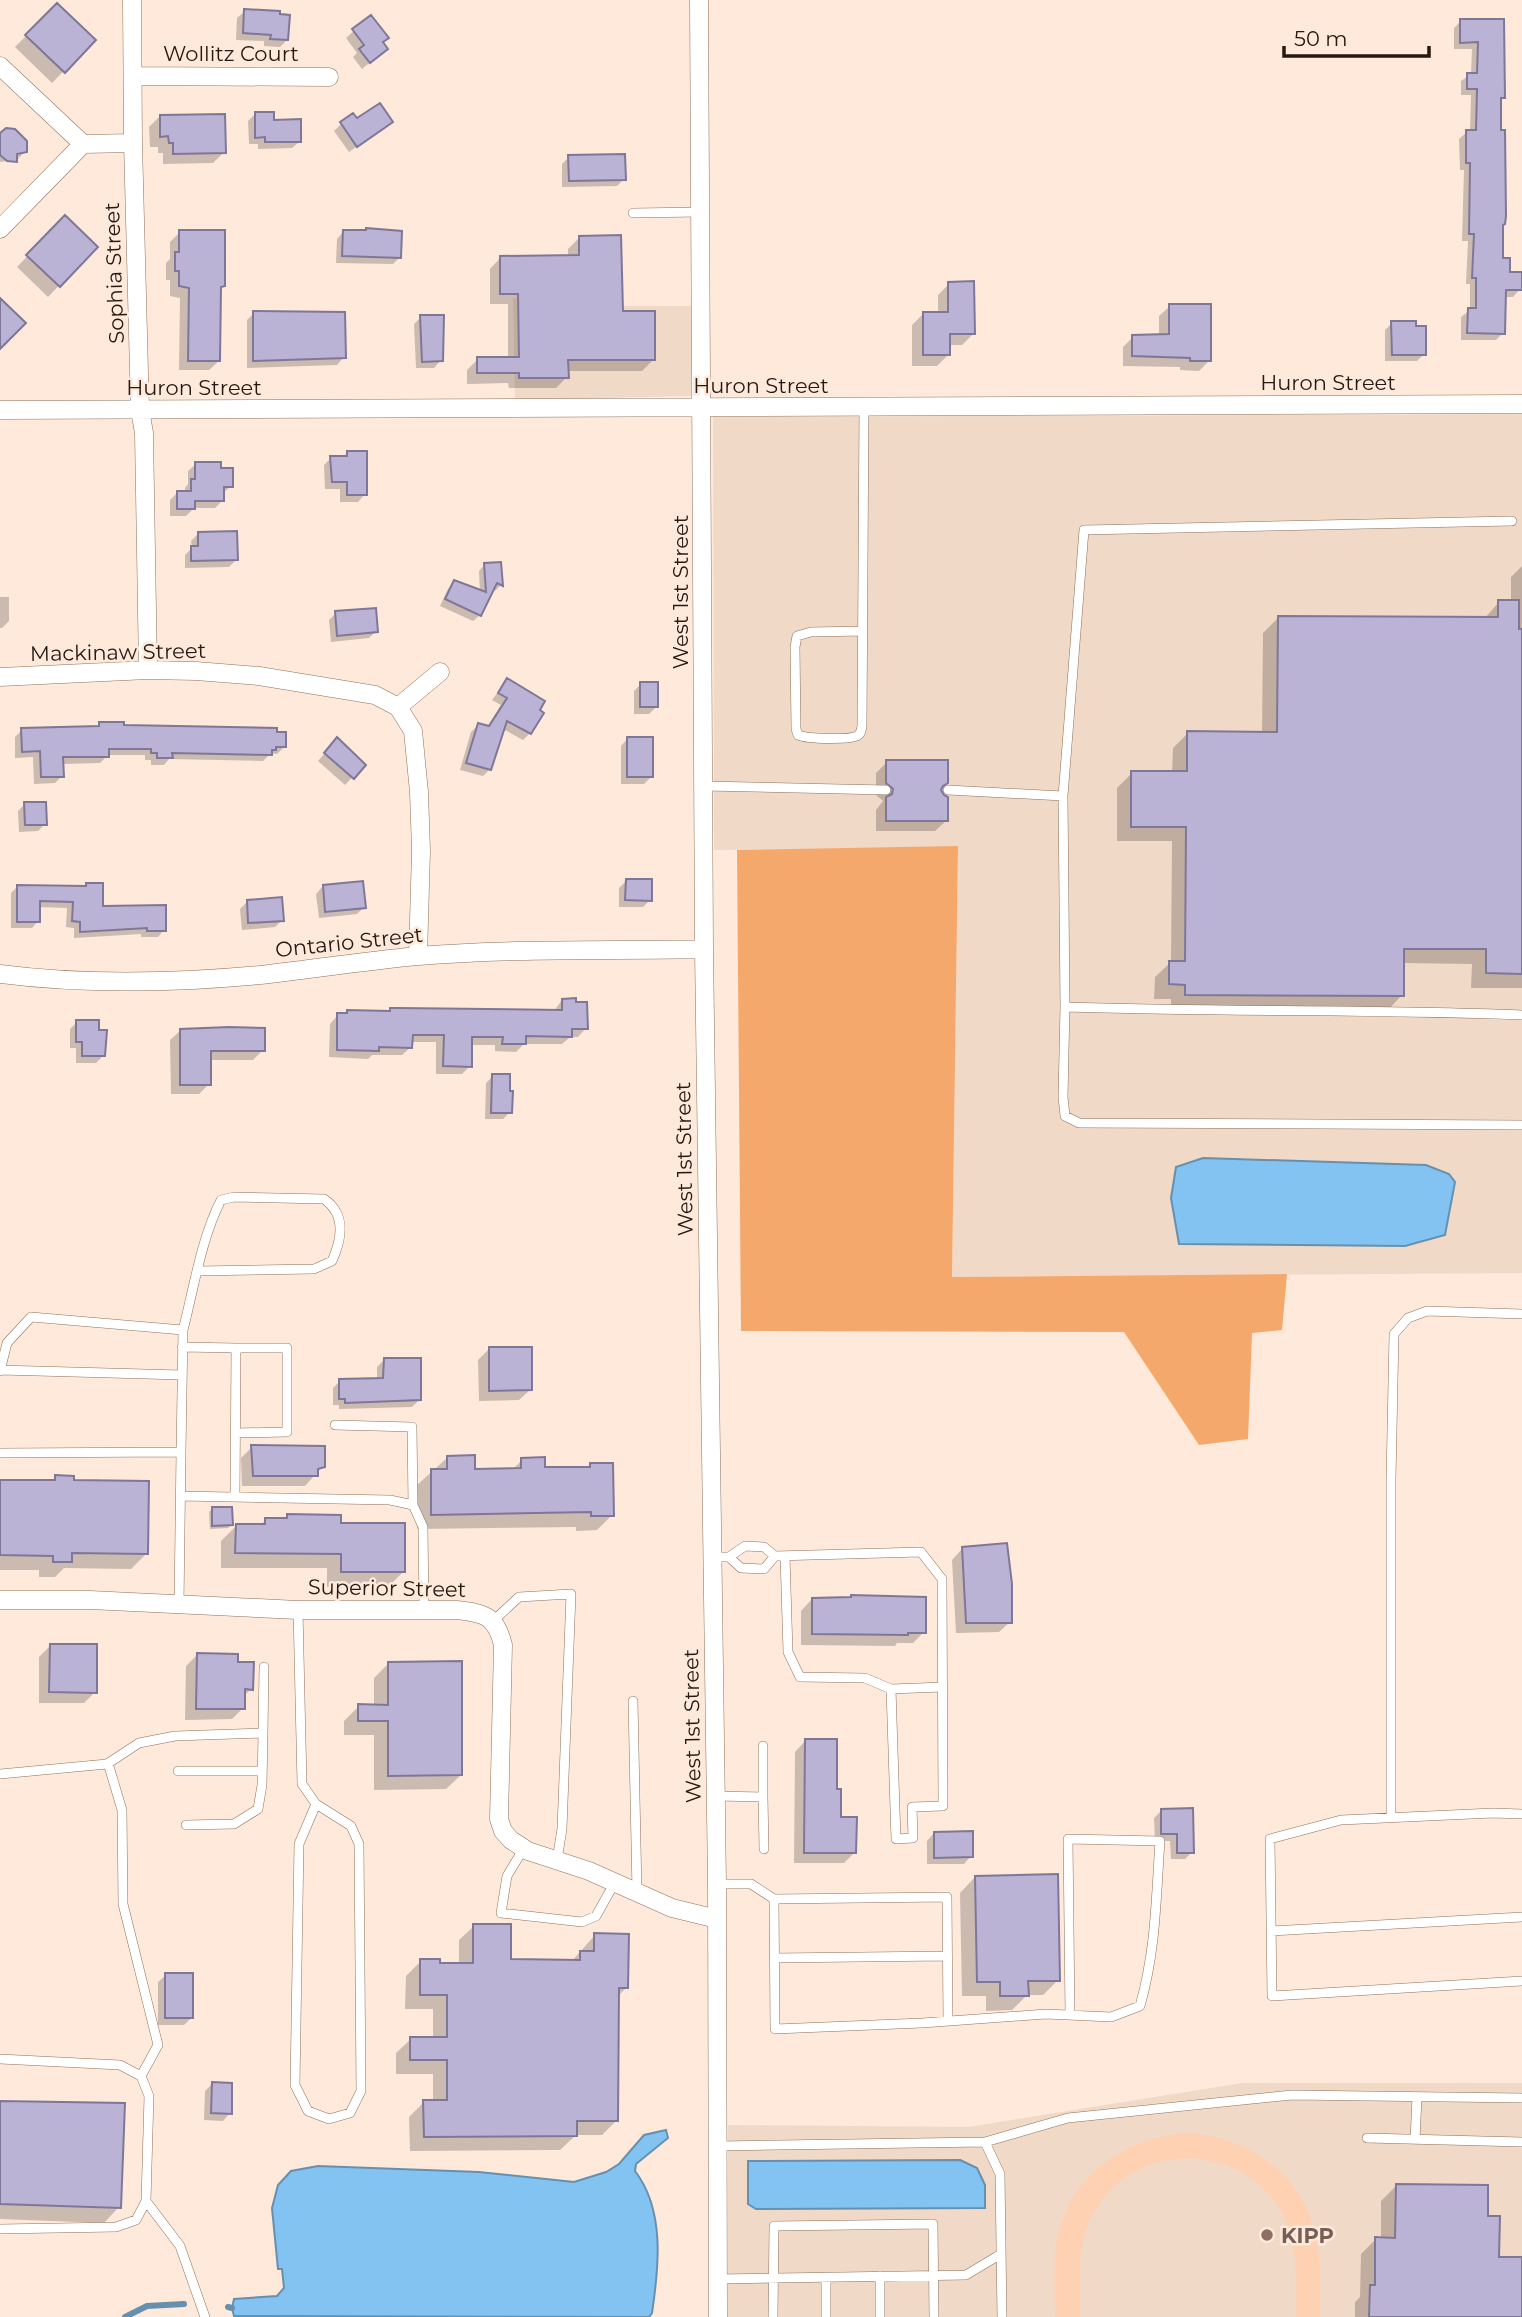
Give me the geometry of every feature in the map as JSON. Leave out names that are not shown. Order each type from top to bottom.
[{"type":"street","name":"Sophia Street","points":[[132,0],[133,144],[140,410],[144,433],[148,670]]},
{"type":"street","name":"West 1st Street","points":[[699,0],[704,949],[721,1557],[716,1796],[719,2317]]},
{"type":"street","points":[[0,66],[83,144],[133,144]]},
{"type":"street","name":"Wollitz Court","points":[[133,76],[330,77]]},
{"type":"street","points":[[0,229],[83,144]]},
{"type":"street","name":"Huron Street","points":[[0,410],[1522,404]]},
{"type":"street","name":"Mackinaw Street","points":[[0,677],[148,670],[196,671],[259,676],[375,695],[398,707]]},
{"type":"street","points":[[418,956],[421,850],[419,792],[413,731],[398,707],[440,672]]},
{"type":"street","name":"Ontario Street","points":[[0,974],[34,978],[135,981],[257,975],[418,956],[704,949]]},
{"type":"street","name":"Superior Street","points":[[0,1600],[90,1600],[299,1610],[457,1610],[481,1613],[493,1621]]},
{"type":"street","points":[[493,1621],[500,1632],[503,1645],[499,1819],[503,1831],[524,1848],[589,1871],[672,1908],[717,1919]]},
{"type":"lane","points":[[633,213],[701,212]]},
{"type":"lane","points":[[862,631],[811,632],[797,636],[795,647],[798,735],[809,738],[855,737],[861,731],[862,631],[864,407]]},
{"type":"lane","points":[[1512,521],[1084,530],[1063,796],[1063,1097],[1065,1116],[1079,1123],[1522,1125]]},
{"type":"lane","points":[[705,786],[886,790]]},
{"type":"lane","points":[[948,790],[1063,796]]},
{"type":"lane","points":[[1065,1007],[1522,1015]]},
{"type":"lane","points":[[179,1606],[183,1330],[198,1271],[213,1216],[221,1200],[234,1197],[324,1199],[335,1207],[340,1244],[332,1261],[314,1269],[198,1271]]},
{"type":"lane","points":[[1391,1817],[1394,1334],[1408,1318],[1427,1311],[1522,1314]]},
{"type":"lane","points":[[182,1375],[0,1370],[7,1343],[31,1317],[183,1330]]},
{"type":"lane","points":[[182,1347],[287,1348],[287,1432],[236,1433]]},
{"type":"lane","points":[[235,1497],[236,1348]]},
{"type":"lane","points":[[335,1425],[412,1427],[413,1505],[423,1527],[424,1610]]},
{"type":"lane","points":[[0,1452],[181,1452]]},
{"type":"lane","points":[[181,1496],[390,1500],[413,1505]]},
{"type":"lane","points":[[721,1557],[744,1546],[764,1547],[780,1556],[921,1552],[942,1579],[943,1806],[912,1807],[913,1838],[896,1839],[891,1689]]},
{"type":"lane","points":[[721,1557],[741,1568],[764,1569],[780,1556]]},
{"type":"lane","points":[[780,1556],[788,1652],[800,1677],[865,1678],[891,1689],[943,1687]]},
{"type":"lane","points":[[493,1621],[519,1597],[571,1594],[562,1829],[557,1860]]},
{"type":"lane","points":[[299,1610],[302,1784],[316,1804],[351,1826],[359,1844],[361,2091],[350,2113],[330,2119],[308,2111],[295,2085],[299,1844],[316,1804]]},
{"type":"lane","points":[[186,1825],[234,1824],[258,1809],[262,1771],[264,1667]]},
{"type":"lane","points":[[632,1701],[637,1892]]},
{"type":"lane","points":[[0,1774],[108,1763],[139,1743],[175,1736],[263,1732]]},
{"type":"lane","points":[[763,1746],[764,1849]]},
{"type":"lane","points":[[108,1763],[122,1810],[123,1904],[158,2045],[141,2076]]},
{"type":"lane","points":[[178,1772],[262,1771]]},
{"type":"lane","points":[[716,1796],[763,1797]]},
{"type":"lane","points":[[1522,1814],[1341,1820],[1270,1839],[1272,1996],[1522,1981]]},
{"type":"lane","points":[[774,1899],[775,2029],[1046,2014],[1111,2017],[1140,2006],[1150,1970],[1154,1938],[1160,1841],[1068,1839],[1070,2015]]},
{"type":"lane","points":[[524,1848],[507,1877],[501,1913],[583,1922],[596,1916],[615,1882]]},
{"type":"lane","points":[[717,1884],[751,1884],[774,1899],[947,1897],[948,2021]]},
{"type":"lane","points":[[1271,1931],[1522,1917]]},
{"type":"lane","points":[[774,1958],[947,1956]]},
{"type":"lane","points":[[0,2059],[120,2065],[141,2076],[149,2096],[146,2201],[136,2220],[116,2227],[0,2229]]},
{"type":"lane","points":[[719,2146],[985,2141],[1068,2118],[1293,2095],[1522,2098]]},
{"type":"lane","points":[[1415,2140],[1417,2097]]},
{"type":"lane","points":[[1367,2138],[1522,2142]]},
{"type":"lane","points":[[985,2141],[1000,2174],[1002,2317]]},
{"type":"lane","points":[[146,2201],[180,2246],[205,2317]]},
{"type":"lane","points":[[773,2317],[774,2226],[933,2224],[934,2317]]},
{"type":"lane","points":[[719,2279],[966,2274],[1001,2253]]},
{"type":"lane","points":[[880,2276],[880,2317]]},
{"type":"lane","points":[[826,2278],[826,2317]]},
{"type":"shaded area","points":[[513,298],[569,298],[570,306],[692,306],[691,396],[515,400]]},
{"type":"shaded area","points":[[1522,414],[1522,1273],[952,1277],[958,847],[714,850],[713,417]]},
{"type":"shaded area","points":[[958,846],[952,1277],[1287,1274],[1282,1330],[1252,1333],[1248,1439],[1199,1445],[1124,1332],[741,1331],[737,850]]},
{"type":"shaded area","name":"KIPP","points":[[1242,2083],[1522,2083],[1522,2317],[728,2317],[728,2125],[968,2127]]},
{"type":"shaded area","points":[[1187,2133],[1234,2143],[1274,2166],[1290,2182],[1303,2201],[1318,2247],[1320,2317],[1296,2317],[1293,2242],[1275,2202],[1253,2179],[1225,2165],[1195,2159],[1165,2161],[1136,2171],[1110,2190],[1091,2218],[1083,2241],[1080,2317],[1055,2317],[1056,2247],[1071,2201],[1084,2182],[1100,2166],[1140,2143]]},
{"type":"water","points":[[1203,1158],[1426,1165],[1449,1174],[1455,1182],[1445,1235],[1405,1246],[1179,1244],[1171,1198],[1176,1167]]},
{"type":"water","points":[[666,2130],[668,2138],[636,2164],[635,2171],[645,2186],[651,2203],[657,2239],[657,2276],[652,2313],[649,2317],[234,2316],[234,2299],[277,2296],[284,2288],[282,2269],[278,2269],[272,2208],[278,2185],[291,2171],[318,2166],[479,2172],[574,2182],[606,2172],[619,2164],[644,2135]]},
{"type":"water","points":[[960,2160],[977,2168],[985,2185],[985,2208],[756,2209],[748,2204],[748,2161]]},
{"type":"building","points":[[57,3],[96,40],[65,73],[25,35]]},
{"type":"building","points":[[244,9],[280,11],[280,14],[290,15],[288,40],[270,39],[271,35],[243,33]]},
{"type":"building","points":[[371,15],[389,38],[383,42],[388,49],[370,63],[359,49],[364,45],[352,29]]},
{"type":"building","points":[[1460,19],[1504,19],[1505,98],[1501,98],[1501,130],[1505,130],[1506,216],[1503,225],[1503,258],[1510,258],[1510,272],[1522,272],[1522,290],[1506,290],[1505,334],[1467,333],[1468,308],[1476,308],[1476,278],[1472,278],[1474,234],[1469,234],[1470,163],[1466,163],[1466,130],[1476,130],[1477,89],[1467,89],[1467,73],[1477,73],[1478,42],[1460,43]]},
{"type":"building","points":[[380,103],[393,122],[357,147],[340,122],[353,113],[357,118]]},
{"type":"building","points":[[255,112],[274,112],[274,120],[301,119],[301,142],[265,142],[265,137],[255,138]]},
{"type":"building","points":[[225,114],[226,153],[173,154],[173,143],[169,143],[168,136],[160,137],[160,115]]},
{"type":"building","points":[[6,128],[15,129],[27,141],[27,152],[17,154],[17,162],[7,161],[0,155],[0,133]]},
{"type":"building","points":[[625,154],[626,180],[569,181],[568,155]]},
{"type":"building","points":[[65,215],[98,247],[60,287],[26,255]]},
{"type":"building","points":[[366,228],[402,231],[401,258],[342,256],[343,230]]},
{"type":"building","points":[[179,230],[225,230],[225,286],[221,287],[220,361],[188,361],[189,288],[179,286],[179,271],[175,271],[175,252],[179,252]]},
{"type":"building","points":[[621,235],[623,311],[655,311],[655,360],[568,360],[569,378],[519,378],[519,373],[477,373],[477,357],[519,357],[518,294],[500,294],[500,256],[579,255],[579,236]]},
{"type":"building","points":[[974,281],[975,334],[950,334],[950,355],[923,355],[923,312],[948,312],[948,282]]},
{"type":"building","points":[[0,298],[26,323],[0,349]]},
{"type":"building","points":[[1169,304],[1211,304],[1211,361],[1132,356],[1132,335],[1169,334]]},
{"type":"building","points":[[253,311],[345,312],[346,358],[253,361]]},
{"type":"building","points":[[420,315],[444,315],[443,361],[422,362]]},
{"type":"building","points":[[1391,321],[1416,321],[1416,326],[1426,326],[1426,355],[1392,355]]},
{"type":"building","points":[[347,451],[367,451],[367,495],[347,495],[347,482],[332,482],[330,456],[347,456]]},
{"type":"building","points":[[195,462],[221,462],[221,468],[233,468],[233,487],[224,487],[224,501],[195,501],[195,509],[177,509],[177,491],[191,491],[191,479],[195,479]]},
{"type":"building","points":[[237,531],[238,560],[191,561],[191,546],[198,546],[198,532]]},
{"type":"building","points":[[501,562],[503,586],[497,583],[481,616],[445,599],[454,580],[486,592],[484,563]]},
{"type":"building","points":[[1498,600],[1519,600],[1519,629],[1522,629],[1522,974],[1486,973],[1486,949],[1404,949],[1404,996],[1185,995],[1185,985],[1169,984],[1169,961],[1185,961],[1186,827],[1131,827],[1131,771],[1187,771],[1187,731],[1277,732],[1278,616],[1498,617]]},
{"type":"building","points":[[376,608],[378,632],[337,636],[335,611]]},
{"type":"building","points":[[507,678],[545,701],[540,710],[544,713],[531,734],[507,721],[491,770],[466,763],[478,723],[489,726],[507,698],[498,693]]},
{"type":"building","points":[[640,682],[658,682],[658,707],[640,707]]},
{"type":"building","points":[[99,722],[124,722],[124,725],[277,728],[277,732],[286,732],[286,747],[276,747],[276,750],[272,750],[272,755],[172,753],[173,758],[157,758],[157,753],[151,753],[151,749],[109,749],[109,757],[63,757],[64,777],[41,777],[40,751],[22,752],[21,728],[99,726]]},
{"type":"building","points":[[337,737],[366,765],[354,779],[324,753]]},
{"type":"building","points":[[627,737],[653,737],[653,777],[627,777]]},
{"type":"building","points":[[886,760],[948,760],[948,783],[941,790],[948,797],[948,821],[886,821],[886,797],[892,794],[893,789],[886,783]]},
{"type":"building","points":[[24,802],[46,802],[47,825],[25,825]]},
{"type":"building","points":[[626,879],[652,879],[652,901],[625,900]]},
{"type":"building","points":[[363,881],[366,908],[325,912],[323,885]]},
{"type":"building","points":[[86,883],[103,883],[103,906],[166,905],[166,931],[147,931],[147,928],[80,932],[80,922],[72,921],[73,902],[40,901],[40,922],[17,922],[17,885],[86,886]]},
{"type":"building","points":[[282,897],[284,921],[248,923],[247,900]]},
{"type":"building","points":[[576,998],[576,1002],[587,1002],[588,1029],[572,1029],[572,1037],[526,1036],[526,1044],[502,1044],[503,1037],[472,1037],[472,1067],[443,1066],[444,1035],[413,1035],[412,1048],[379,1047],[379,1051],[337,1050],[337,1013],[347,1013],[347,1010],[562,1010],[562,999]]},
{"type":"building","points":[[76,1020],[99,1020],[99,1030],[107,1030],[105,1056],[82,1056],[82,1042],[76,1042]]},
{"type":"building","points":[[265,1028],[265,1051],[211,1051],[211,1085],[180,1085],[180,1029]]},
{"type":"building","points":[[492,1074],[510,1074],[510,1091],[513,1091],[512,1113],[491,1113]]},
{"type":"building","points":[[489,1347],[532,1347],[532,1390],[489,1391]]},
{"type":"building","points":[[384,1358],[421,1358],[421,1400],[345,1403],[345,1399],[339,1399],[339,1379],[383,1378]]},
{"type":"building","points":[[251,1445],[325,1446],[325,1467],[318,1469],[318,1476],[253,1476]]},
{"type":"building","points":[[475,1455],[475,1469],[521,1468],[521,1458],[545,1457],[545,1467],[590,1467],[590,1463],[613,1463],[614,1516],[591,1516],[591,1512],[431,1515],[431,1469],[447,1469],[447,1456]]},
{"type":"building","points":[[55,1475],[74,1476],[74,1480],[149,1481],[148,1554],[72,1553],[72,1562],[53,1562],[53,1556],[0,1555],[0,1480],[55,1480]]},
{"type":"building","points":[[212,1507],[232,1507],[233,1525],[212,1526]]},
{"type":"building","points":[[287,1514],[341,1515],[341,1523],[405,1523],[405,1572],[341,1572],[341,1554],[235,1553],[236,1524],[265,1524],[265,1518],[287,1518]]},
{"type":"building","points":[[1007,1543],[1012,1584],[1012,1623],[966,1623],[962,1547]]},
{"type":"building","points":[[851,1595],[926,1597],[926,1633],[812,1634],[812,1598]]},
{"type":"building","points":[[50,1644],[97,1644],[97,1693],[49,1692]]},
{"type":"building","points":[[197,1653],[238,1654],[238,1662],[254,1662],[253,1690],[245,1689],[245,1709],[196,1709]]},
{"type":"building","points":[[462,1661],[462,1775],[388,1776],[388,1721],[358,1721],[358,1704],[388,1705],[388,1662]]},
{"type":"building","points":[[805,1739],[837,1739],[837,1789],[841,1789],[841,1817],[857,1817],[856,1853],[804,1853]]},
{"type":"building","points":[[1193,1808],[1194,1853],[1177,1853],[1177,1834],[1161,1834],[1161,1809]]},
{"type":"building","points":[[973,1831],[973,1857],[934,1858],[934,1832]]},
{"type":"building","points":[[1058,1874],[1060,1981],[1028,1981],[1029,1996],[1000,1996],[1000,1982],[977,1982],[975,1876]]},
{"type":"building","points":[[473,1924],[511,1924],[511,1959],[580,1960],[580,1951],[594,1951],[594,1933],[629,1934],[628,1988],[619,1988],[618,2121],[577,2121],[577,2136],[424,2137],[423,2100],[447,2100],[447,2060],[410,2060],[410,2037],[447,2037],[447,1995],[420,1995],[420,1959],[440,1959],[440,1963],[473,1963]]},
{"type":"building","points":[[165,1973],[193,1973],[193,2018],[165,2018]]},
{"type":"building","points":[[212,2082],[232,2083],[232,2114],[211,2113]]},
{"type":"building","points":[[0,2101],[125,2103],[121,2208],[0,2204]]},
{"type":"building","points":[[1396,2184],[1488,2185],[1488,2216],[1500,2216],[1499,2257],[1522,2257],[1522,2317],[1369,2317],[1370,2285],[1375,2285],[1375,2237],[1395,2238]]},
{"type":"waterway","points":[[125,2317],[147,2306],[184,2304]]},
{"type":"waterway","points":[[228,2307],[232,2308]]},
{"type":"place","name":"KIPP","points":[[1267,2235]]}]
